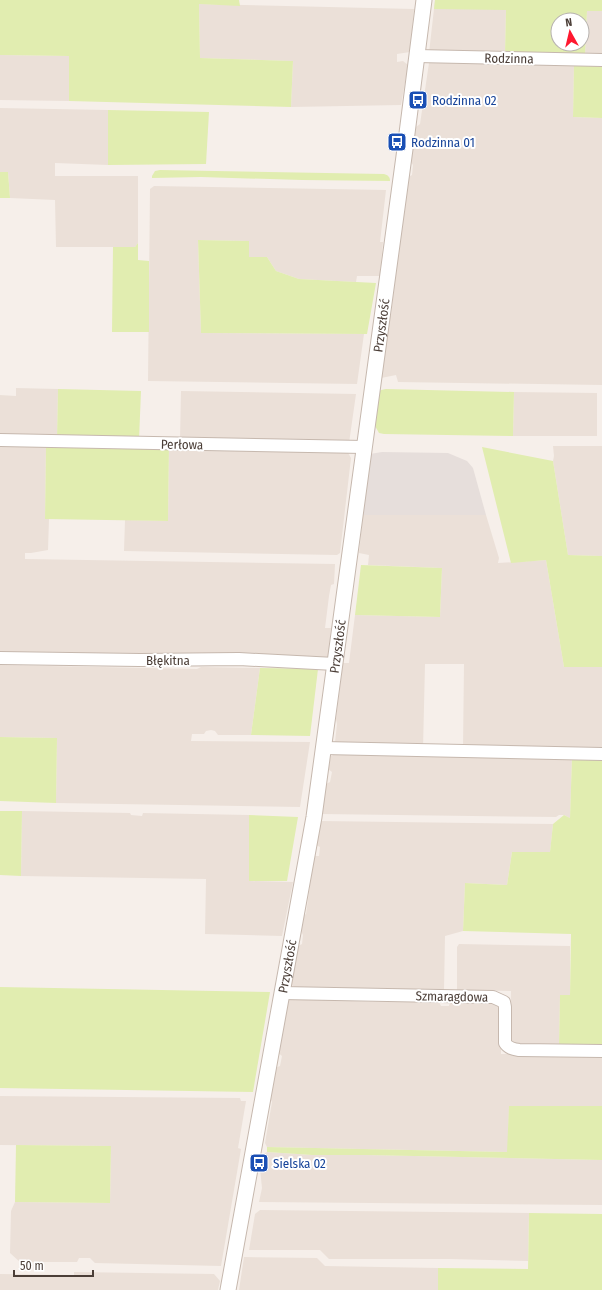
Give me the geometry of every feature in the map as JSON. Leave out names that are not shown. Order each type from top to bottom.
[{"type":"street","name":"Przyszłość","points":[[228,1290],[314,817],[424,0]]},
{"type":"street","name":"Rodzinna","points":[[417,56],[602,60]]},
{"type":"street","name":"Perłowa","points":[[0,440],[364,447]]},
{"type":"street","name":"Błękitna","points":[[0,658],[239,660],[335,664]]},
{"type":"street","points":[[324,748],[602,754]]},
{"type":"street","name":"Szmaragdowa","points":[[282,993],[493,997],[504,1002],[505,1042],[512,1048],[519,1050],[602,1051]]},
{"type":"shaded area","points":[[435,0],[602,0],[602,55],[585,55],[585,52],[590,52],[590,12],[506,10],[505,53],[429,53]]},
{"type":"shaded area","points":[[199,4],[414,9],[410,52],[397,54],[397,62],[403,61],[408,65],[401,105],[291,107],[293,61],[200,58]]},
{"type":"shaded area","points":[[0,55],[69,56],[69,101],[0,100]]},
{"type":"shaded area","points":[[429,63],[574,64],[573,117],[602,118],[602,385],[398,382],[396,375],[381,378],[389,316],[391,316],[408,177],[412,175],[413,165],[411,162],[416,127],[420,124]]},
{"type":"shaded area","points":[[0,108],[108,110],[108,165],[55,163],[55,176],[138,176],[138,243],[135,247],[56,247],[55,200],[10,198],[8,172],[0,172]]},
{"type":"shaded area","points":[[154,186],[386,190],[380,242],[383,242],[380,276],[357,276],[356,282],[299,279],[276,271],[267,257],[249,257],[248,241],[198,240],[201,333],[364,334],[357,384],[148,381],[150,189]]},
{"type":"shaded area","points":[[16,388],[58,389],[57,438],[0,437],[0,395],[16,396]]},
{"type":"shaded area","points":[[181,391],[356,394],[349,443],[180,441]]},
{"type":"shaded area","points":[[514,392],[597,393],[597,436],[513,436]]},
{"type":"shaded area","points":[[0,445],[46,446],[45,519],[49,519],[48,550],[25,553],[25,559],[335,564],[334,584],[331,585],[325,628],[331,628],[328,657],[201,653],[190,656],[0,652]]},
{"type":"shaded area","points":[[553,446],[602,446],[602,556],[568,555],[553,461]]},
{"type":"shaded area","points":[[230,448],[347,451],[351,458],[340,553],[337,555],[124,551],[125,520],[168,521],[169,450],[229,451]]},
{"type":"shaded area","points":[[382,452],[448,453],[467,461],[473,468],[486,515],[363,515],[370,454]]},
{"type":"shaded area","points":[[363,515],[486,515],[499,558],[498,563],[546,560],[564,667],[602,667],[602,751],[463,748],[464,664],[425,664],[423,749],[351,748],[335,742],[337,724],[336,719],[343,663],[349,663],[355,615],[440,617],[442,568],[368,565],[369,555],[359,553]]},
{"type":"shaded area","points":[[0,665],[197,669],[201,667],[260,668],[251,735],[218,735],[215,731],[211,730],[206,731],[204,734],[192,734],[191,741],[310,742],[300,807],[56,803],[57,738],[0,737]]},
{"type":"shaded area","points":[[335,754],[572,757],[570,818],[564,815],[559,815],[556,817],[321,814],[326,784],[330,782],[332,772],[328,769],[331,756]]},
{"type":"shaded area","points":[[22,811],[130,813],[131,815],[142,816],[143,813],[249,815],[249,881],[293,882],[282,936],[205,934],[206,879],[21,876]]},
{"type":"shaded area","points":[[320,821],[553,824],[550,853],[512,852],[507,885],[465,883],[463,931],[445,936],[444,990],[295,987],[291,985],[298,946],[302,944],[303,935],[301,931],[303,916],[306,914],[314,856],[319,856],[320,847],[316,845]]},
{"type":"shaded area","points":[[459,944],[570,946],[570,996],[560,996],[559,1045],[515,1045],[510,1040],[511,991],[457,990],[457,947]]},
{"type":"shaded area","points":[[292,998],[371,1002],[439,1002],[441,1006],[449,1006],[450,1002],[494,1004],[501,1008],[501,1054],[602,1055],[602,1106],[509,1106],[508,1152],[267,1147],[265,1143],[272,1102],[270,1098],[275,1068],[280,1066],[282,1056],[277,1052],[287,1000]]},
{"type":"shaded area","points":[[0,1096],[240,1098],[241,1101],[246,1101],[238,1148],[241,1149],[221,1266],[95,1263],[90,1258],[79,1258],[77,1262],[20,1262],[10,1253],[11,1211],[15,1202],[110,1203],[111,1146],[0,1145]]},
{"type":"shaded area","points":[[267,1152],[312,1155],[602,1160],[602,1205],[259,1202],[262,1188],[260,1169],[262,1155]]},
{"type":"shaded area","points":[[260,1210],[529,1213],[528,1261],[449,1259],[329,1259],[320,1250],[249,1250],[255,1214]]},
{"type":"shaded area","points":[[244,1257],[317,1258],[325,1266],[438,1268],[438,1290],[239,1290]]},
{"type":"shaded area","points":[[74,1272],[214,1274],[220,1281],[218,1290],[0,1290],[0,1274],[74,1275]]},
{"type":"green space","points":[[0,0],[239,0],[240,6],[199,4],[200,58],[293,61],[291,107],[69,101],[69,56],[0,55]]},
{"type":"green space","points":[[435,0],[602,0],[602,11],[550,12],[550,52],[585,52],[585,55],[505,53],[506,10],[434,9]]},
{"type":"green space","points":[[574,64],[602,65],[602,118],[573,117]]},
{"type":"green space","points":[[108,110],[209,112],[206,164],[108,165]]},
{"type":"green space","points":[[155,171],[384,174],[390,178],[390,181],[201,177],[152,178]]},
{"type":"green space","points":[[0,172],[8,172],[10,198],[0,198]]},
{"type":"green space","points":[[198,240],[249,241],[249,257],[267,257],[276,271],[299,279],[376,283],[367,334],[201,333]]},
{"type":"green space","points":[[138,243],[138,260],[149,261],[149,332],[112,332],[113,247],[135,247]]},
{"type":"green space","points":[[58,389],[141,391],[139,440],[57,438]]},
{"type":"green space","points":[[386,389],[514,392],[513,436],[379,433],[375,426],[379,392]]},
{"type":"green space","points":[[46,446],[169,446],[168,521],[45,519]]},
{"type":"green space","points":[[482,447],[553,461],[568,555],[602,556],[602,667],[564,667],[546,560],[511,563]]},
{"type":"green space","points":[[361,565],[442,568],[440,617],[355,615]]},
{"type":"green space","points":[[260,668],[318,669],[310,736],[251,735]]},
{"type":"green space","points":[[0,737],[57,738],[56,803],[0,801]]},
{"type":"green space","points":[[572,757],[602,758],[602,1046],[559,1045],[560,995],[570,995],[571,934],[463,931],[465,883],[507,885],[512,852],[550,852],[553,824],[564,815],[570,818]]},
{"type":"green space","points":[[0,811],[22,811],[21,876],[0,875]]},
{"type":"green space","points":[[249,815],[298,817],[287,881],[249,881]]},
{"type":"green space","points":[[0,987],[270,992],[253,1092],[0,1088]]},
{"type":"green space","points":[[509,1106],[602,1106],[602,1160],[312,1155],[267,1152],[267,1147],[507,1152]]},
{"type":"green space","points":[[16,1145],[111,1146],[110,1203],[15,1202]]},
{"type":"green space","points":[[529,1213],[602,1214],[602,1290],[438,1290],[438,1268],[528,1269]]},
{"type":"place","name":"Rodzinna 02","points":[[418,100]]},
{"type":"place","name":"Rodzinna 01","points":[[397,142]]},
{"type":"place","name":"Sielska 02","points":[[259,1163]]}]
